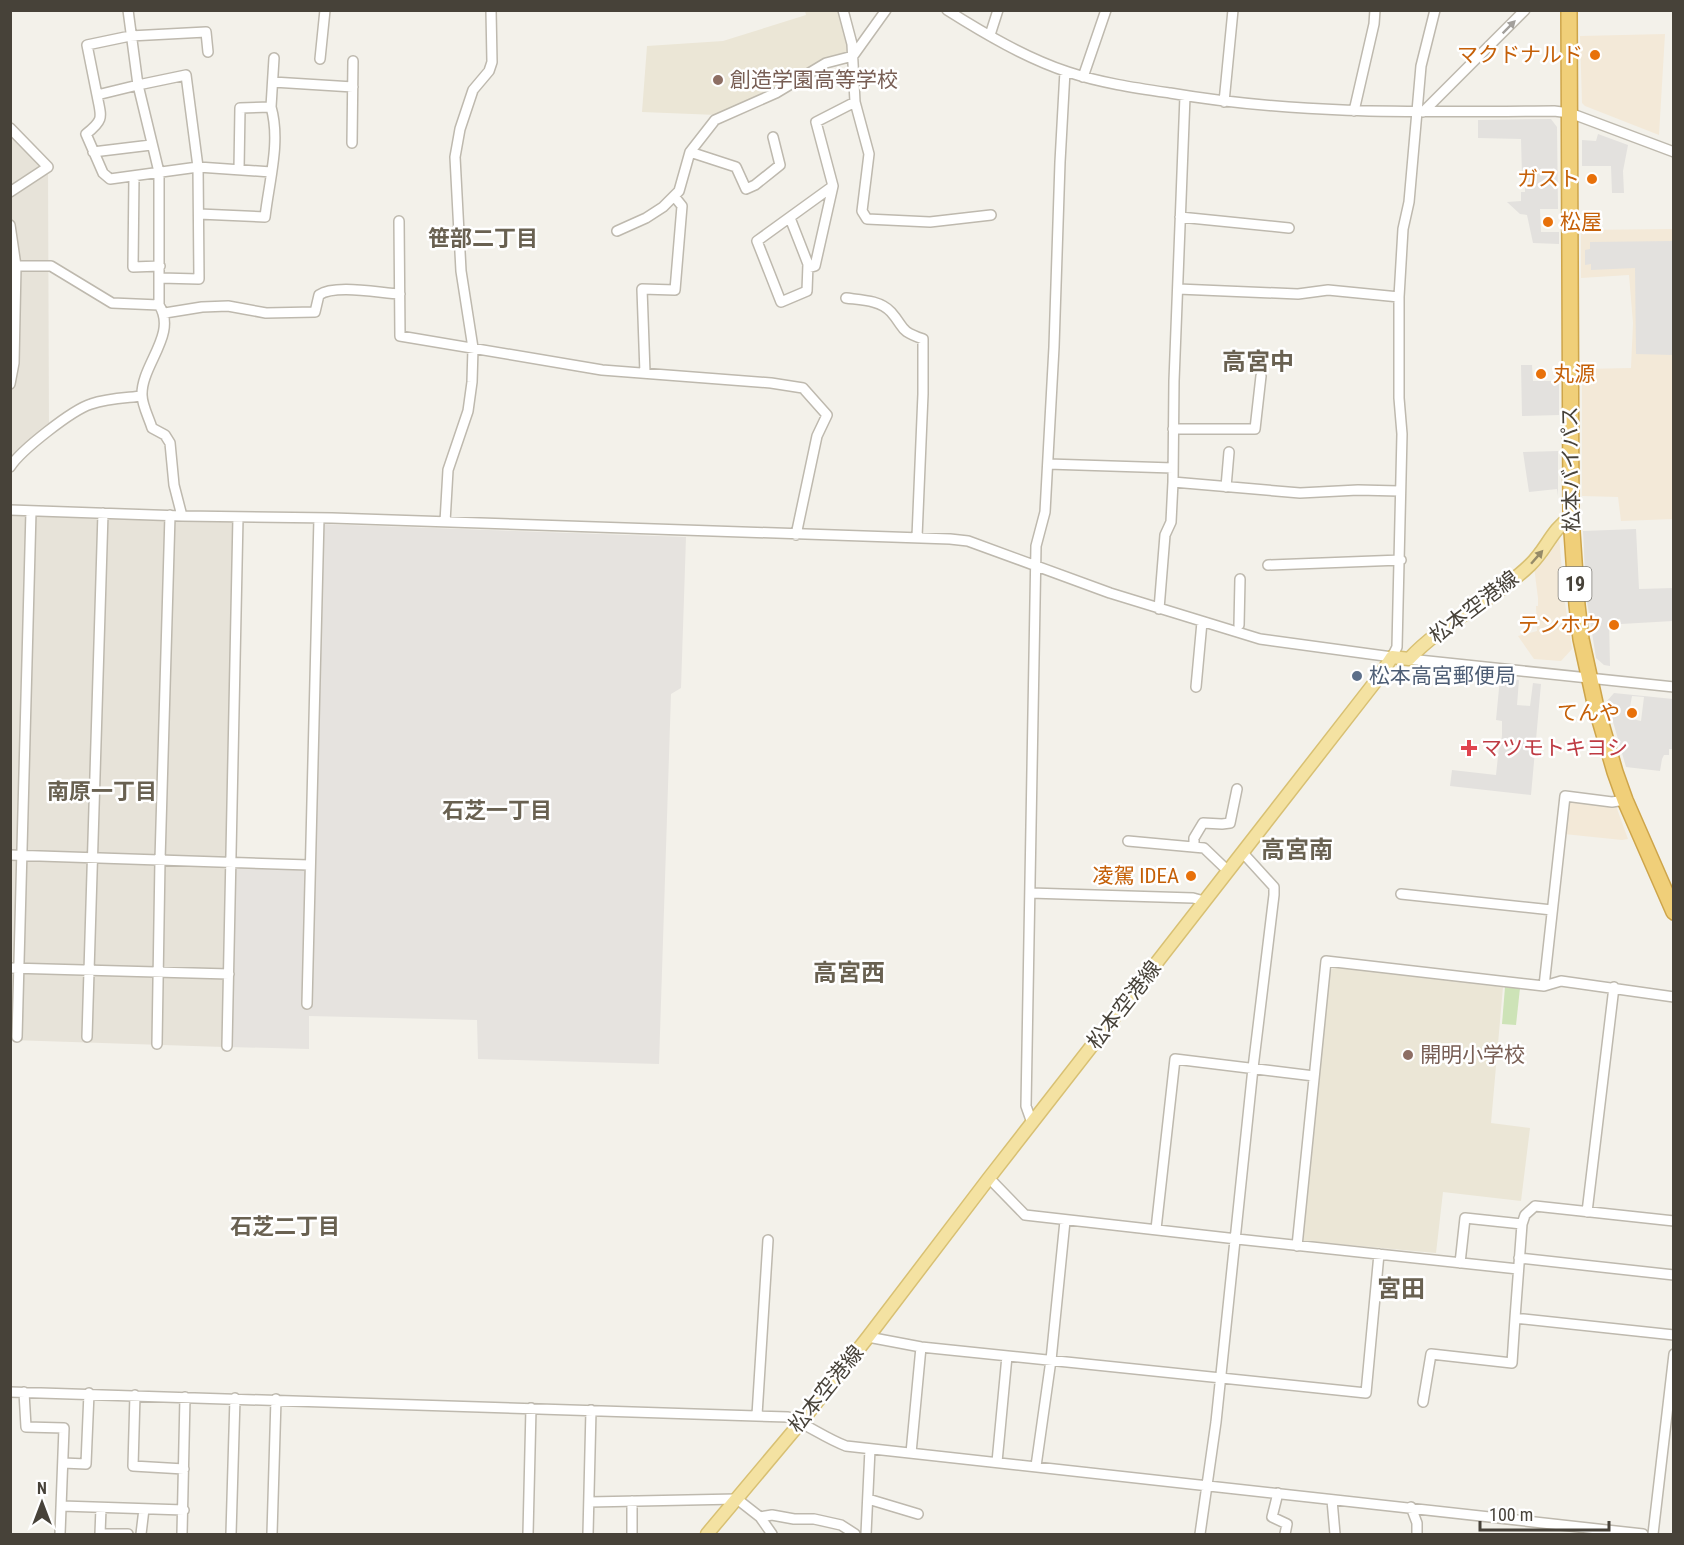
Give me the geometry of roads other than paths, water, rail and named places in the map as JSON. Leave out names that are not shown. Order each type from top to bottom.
[{"type":"highway","name":"松本バイパス","points":[[1569,10],[1571,517],[1576,605],[1589,678],[1615,772],[1674,912]]},
{"type":"main road","name":"松本空港線","points":[[707,1534],[801,1422],[868,1337],[1379,677],[1392,657],[1409,659],[1421,646],[1499,591],[1530,565],[1544,549],[1558,526],[1571,517]]},
{"type":"street","points":[[128,10],[138,85],[159,172],[162,339],[146,373],[142,396],[152,428],[165,435],[170,443],[174,485],[182,516]]},
{"type":"street","points":[[320,59],[325,10]]},
{"type":"street","points":[[445,522],[448,470],[468,411],[472,382],[472,348],[461,271],[455,157],[460,129],[473,90],[489,71],[492,62],[491,10]]},
{"type":"street","points":[[843,10],[850,32],[855,102],[869,154],[861,211],[867,219],[930,222],[991,215]]},
{"type":"street","points":[[618,231],[663,207],[679,191],[690,152],[715,120],[767,98],[826,63],[853,56],[886,10]]},
{"type":"street","points":[[947,10],[990,36],[1065,71],[1115,84],[1224,102],[1270,106],[1354,111],[1554,111],[1570,113],[1674,152]]},
{"type":"street","points":[[990,36],[998,10]]},
{"type":"street","points":[[1083,76],[1106,10]]},
{"type":"street","points":[[1224,102],[1233,10]]},
{"type":"street","points":[[1354,111],[1374,24],[1374,10]]},
{"type":"street","points":[[10,510],[917,537],[968,541],[1159,609],[1260,639],[1392,657],[1397,647],[1401,560],[1399,491],[1402,434],[1399,398],[1399,297],[1403,229],[1409,202],[1420,112],[1420,66],[1435,10]]},
{"type":"street","points":[[1420,112],[1525,10]]},
{"type":"street","points":[[208,52],[206,32],[130,36],[87,45],[101,115],[98,124],[86,134],[103,173],[110,179],[198,167],[271,172]]},
{"type":"street","points":[[199,214],[265,217],[276,123],[271,106],[274,58]]},
{"type":"street","points":[[352,143],[353,61]]},
{"type":"street","points":[[1032,1123],[1026,1106],[1036,546],[1045,512],[1048,464],[1065,71]]},
{"type":"street","points":[[98,95],[186,75],[198,167],[199,279],[160,278]]},
{"type":"street","points":[[273,82],[353,87]]},
{"type":"street","points":[[1159,609],[1165,535],[1171,522],[1185,96]]},
{"type":"street","points":[[808,268],[815,266],[833,186],[816,122],[855,102]]},
{"type":"street","points":[[239,169],[240,108],[271,106]]},
{"type":"street","points":[[10,128],[48,167],[10,192]]},
{"type":"street","points":[[690,152],[736,167],[746,189],[755,185],[780,165],[773,137]]},
{"type":"street","points":[[93,152],[151,145]]},
{"type":"street","points":[[134,176],[133,267],[160,266]]},
{"type":"street","points":[[789,218],[808,264],[807,291],[781,302],[757,241],[833,186]]},
{"type":"street","points":[[645,373],[642,288],[675,290],[682,206],[674,196]]},
{"type":"street","points":[[1180,217],[1289,228]]},
{"type":"street","points":[[399,221],[400,336],[602,370],[771,382],[803,388],[827,415],[817,436],[796,535]]},
{"type":"street","points":[[10,225],[13,266],[14,363],[13,380],[10,384]]},
{"type":"street","points":[[13,266],[51,266],[112,303],[162,309],[228,306],[266,313],[315,312],[319,295],[324,292],[337,290],[400,294]]},
{"type":"street","points":[[1178,289],[1298,294],[1328,290],[1399,297]]},
{"type":"street","points":[[846,298],[877,303],[891,312],[909,334],[923,339],[917,537]]},
{"type":"street","points":[[1173,429],[1255,429],[1261,376]]},
{"type":"street","points":[[10,467],[21,452],[33,442],[88,405],[108,399],[142,396]]},
{"type":"street","points":[[1226,487],[1229,452]]},
{"type":"street","points":[[1048,464],[1173,468]]},
{"type":"street","points":[[1173,482],[1300,493],[1358,490],[1399,491]]},
{"type":"street","points":[[17,1037],[14,968],[22,856],[31,511]]},
{"type":"street","points":[[87,1037],[103,513]]},
{"type":"street","points":[[157,1044],[170,515]]},
{"type":"street","points":[[227,1046],[238,517]]},
{"type":"street","points":[[307,1004],[319,518]]},
{"type":"street","points":[[1268,565],[1401,560]]},
{"type":"street","points":[[1239,625],[1240,579]]},
{"type":"street","points":[[1196,687],[1202,622]]},
{"type":"street","points":[[1409,659],[1674,687]]},
{"type":"street","points":[[1194,847],[1194,838],[1203,823],[1230,823],[1238,789]]},
{"type":"street","points":[[1544,986],[1565,796],[1611,802],[1625,800]]},
{"type":"street","points":[[1128,841],[1204,848],[1228,871]]},
{"type":"street","points":[[1200,1534],[1208,1486],[1274,887],[1243,853]]},
{"type":"street","points":[[10,855],[309,865]]},
{"type":"street","points":[[1030,893],[1193,898],[1204,901]]},
{"type":"street","points":[[1401,894],[1552,910]]},
{"type":"street","points":[[1297,1246],[1326,961],[1544,986],[1561,981],[1674,997]]},
{"type":"street","points":[[14,968],[229,974]]},
{"type":"street","points":[[1587,1212],[1614,987]]},
{"type":"street","points":[[1156,1229],[1174,1059],[1314,1076]]},
{"type":"street","points":[[989,1178],[1025,1215],[1518,1269]]},
{"type":"street","points":[[1423,1402],[1431,1354],[1512,1363],[1522,1224],[1526,1215],[1535,1206],[1674,1221]]},
{"type":"street","points":[[1460,1263],[1465,1218],[1522,1224]]},
{"type":"street","points":[[1036,1466],[1051,1360],[1065,1221]]},
{"type":"street","points":[[757,1415],[768,1240]]},
{"type":"street","points":[[868,1337],[921,1347],[1366,1393],[1379,1254]]},
{"type":"street","points":[[1519,1258],[1674,1275]]},
{"type":"street","points":[[1515,1318],[1674,1335]]},
{"type":"street","points":[[911,1453],[921,1347]]},
{"type":"street","points":[[1653,1534],[1674,1354]]},
{"type":"street","points":[[997,1462],[1007,1356]]},
{"type":"street","points":[[10,1392],[788,1417],[846,1446],[1411,1507],[1595,1532],[1643,1534]]},
{"type":"street","points":[[24,1392],[26,1427],[64,1428],[60,1534]]},
{"type":"street","points":[[63,1463],[86,1464],[89,1393]]},
{"type":"street","points":[[135,1395],[133,1466],[184,1469]]},
{"type":"street","points":[[182,1534],[185,1396]]},
{"type":"street","points":[[231,1534],[235,1398]]},
{"type":"street","points":[[272,1534],[276,1400]]},
{"type":"street","points":[[528,1534],[531,1408]]},
{"type":"street","points":[[588,1534],[591,1410]]},
{"type":"street","points":[[866,1534],[870,1449]]},
{"type":"street","points":[[1278,1493],[1272,1517],[1287,1524],[1285,1534]]},
{"type":"street","points":[[589,1503],[737,1499],[760,1516],[772,1534]]},
{"type":"street","points":[[868,1499],[918,1514]]},
{"type":"street","points":[[1332,1500],[1335,1534]]},
{"type":"street","points":[[632,1501],[632,1534]]},
{"type":"street","points":[[62,1506],[183,1510]]},
{"type":"street","points":[[1411,1507],[1417,1523],[1417,1534]]},
{"type":"street","points":[[101,1508],[100,1534],[128,1534]]},
{"type":"street","points":[[141,1534],[144,1509]]},
{"type":"street","points":[[760,1516],[772,1515],[823,1521],[841,1525],[855,1534]]},
{"type":"place","name":"マクドナルド","points":[[1595,55]]},
{"type":"place","name":"創造学園高等学校","points":[[718,80]]},
{"type":"place","name":"ガスト","points":[[1592,179]]},
{"type":"place","name":"松屋","points":[[1548,222]]},
{"type":"place","name":"丸源","points":[[1541,374]]},
{"type":"place","name":"テンホウ","points":[[1614,625]]},
{"type":"place","name":"松本高宮郵便局","points":[[1357,676]]},
{"type":"place","name":"てんや","points":[[1632,713]]},
{"type":"place","name":"マツモトキヨシ","points":[[1469,748]]},
{"type":"place","name":"凌駕 IDEA","points":[[1191,876]]},
{"type":"place","name":"開明小学校","points":[[1408,1055]]},
{"type":"district","name":"笹部二丁目","points":[[483,238]]},
{"type":"district","name":"高宮中","points":[[1258,362]]},
{"type":"district","name":"南原一丁目","points":[[102,791]]},
{"type":"district","name":"石芝一丁目","points":[[497,810]]},
{"type":"district","name":"高宮南","points":[[1297,850]]},
{"type":"district","name":"高宮西","points":[[849,973]]},
{"type":"district","name":"石芝二丁目","points":[[285,1226]]},
{"type":"district","name":"宮田","points":[[1401,1289]]}]
